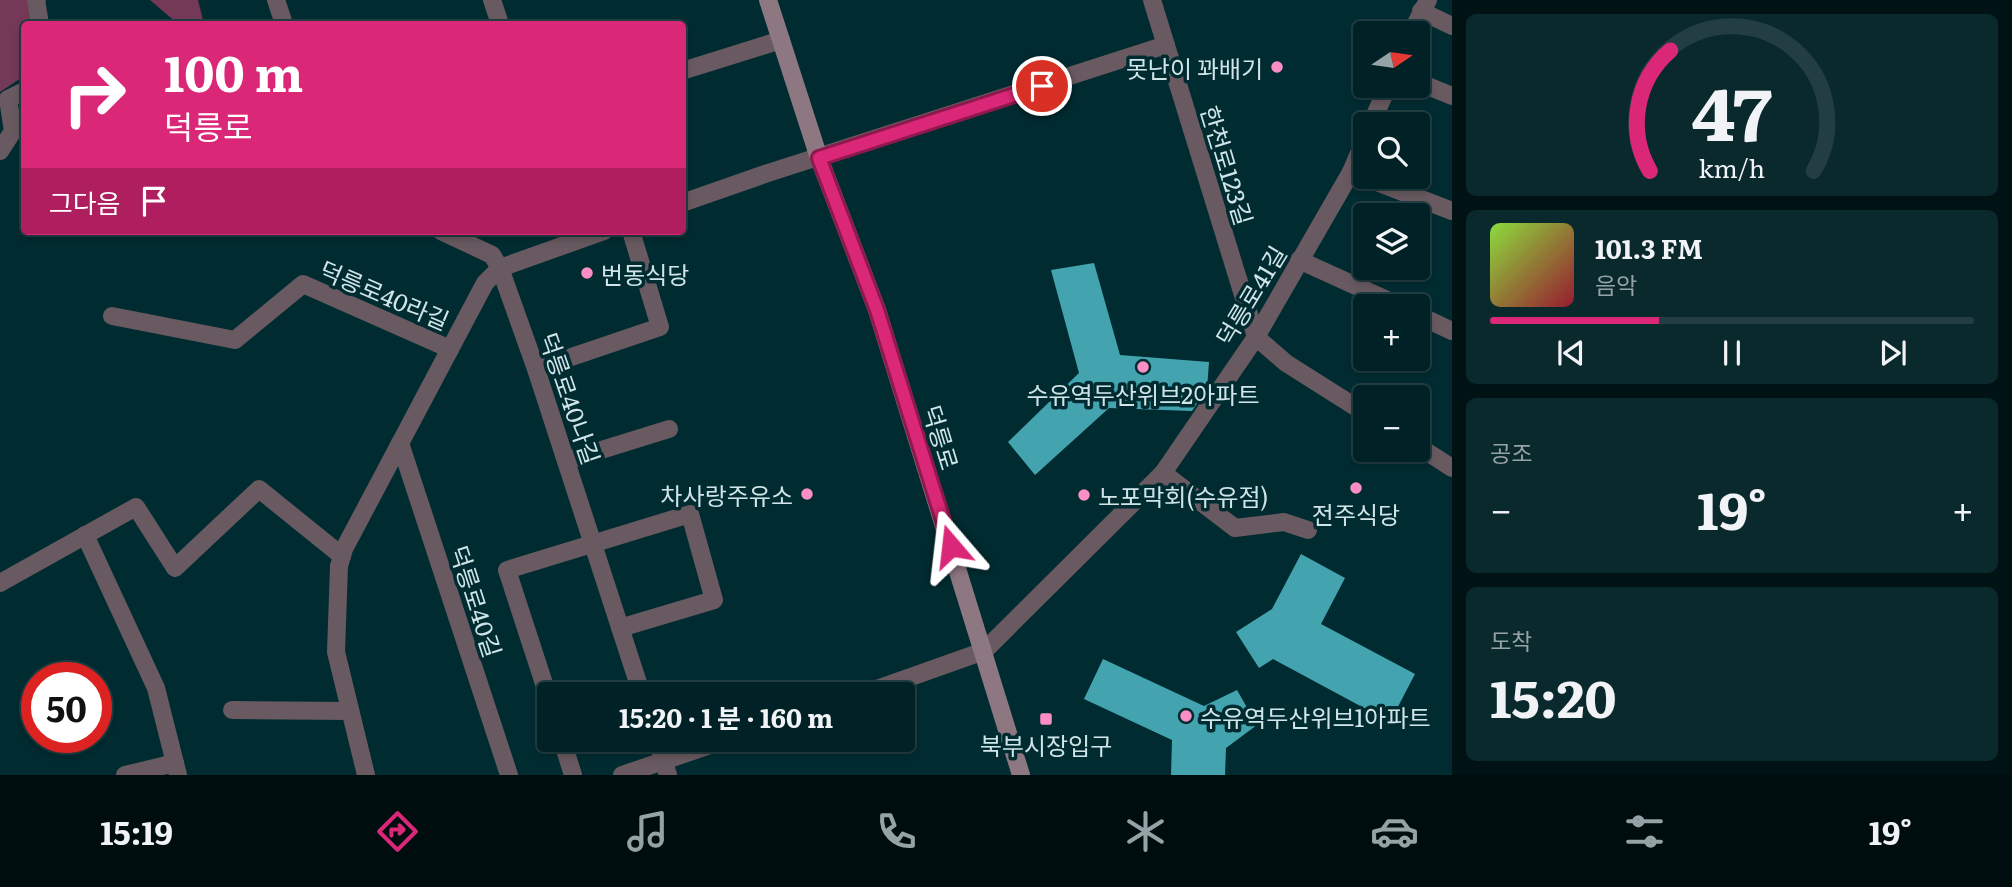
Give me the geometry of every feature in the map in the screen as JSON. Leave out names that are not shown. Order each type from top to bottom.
[{"type":"main road","name":"덕릉로","points":[[768,0],[819,158],[877,310],[1021,775]]},
{"type":"street","points":[[36,0],[40,21]]},
{"type":"street","points":[[276,0],[283,21]]},
{"type":"street","points":[[492,0],[499,21]]},
{"type":"street","name":"한천로123길","points":[[1152,0],[1256,337]]},
{"type":"street","points":[[1417,21],[1424,5],[1452,26]]},
{"type":"street","points":[[686,70],[781,40]]},
{"type":"street","points":[[686,202],[1166,46]]},
{"type":"street","points":[[1430,87],[1452,96]]},
{"type":"street","points":[[0,151],[13,131],[8,99],[21,92]]},
{"type":"street","name":"덕릉로41길","points":[[984,651],[1163,473],[1256,337],[1353,167]]},
{"type":"street","points":[[1351,172],[1452,211]]},
{"type":"street","points":[[450,235],[492,255],[500,268]]},
{"type":"street","points":[[536,369],[660,327],[632,235]]},
{"type":"street","points":[[366,775],[335,652],[339,566],[342,556],[485,283],[500,268],[569,237]]},
{"type":"street","points":[[1299,260],[1374,294]]},
{"type":"street","name":"덕릉로40나길","points":[[500,268],[536,369],[638,682]]},
{"type":"street","name":"덕릉로40라길","points":[[112,316],[235,340],[303,284],[450,349]]},
{"type":"street","points":[[1430,320],[1452,331]]},
{"type":"street","points":[[1256,337],[1286,363],[1353,405]]},
{"type":"street","points":[[566,461],[669,429]]},
{"type":"street","name":"덕릉로40길","points":[[400,443],[509,775]]},
{"type":"street","points":[[1430,454],[1452,468]]},
{"type":"street","points":[[1163,473],[1235,528],[1284,522],[1308,530]]},
{"type":"street","points":[[0,583],[136,507],[175,568],[259,489],[342,556]]},
{"type":"street","points":[[543,682],[507,570],[690,514],[714,600],[621,628]]},
{"type":"street","points":[[85,535],[156,688],[176,769],[125,775]]},
{"type":"street","points":[[897,682],[984,651]]},
{"type":"street","points":[[232,710],[350,711]]},
{"type":"street","points":[[566,752],[573,775]]},
{"type":"street","points":[[622,775],[666,768],[700,752]]},
{"type":"shaded area","points":[[0,0],[46,0],[42,21],[21,21],[21,78],[0,92]]},
{"type":"shaded area","points":[[150,0],[198,0],[203,21],[174,21]]},
{"type":"building","name":"수유역두산위브2아파트","points":[[1094,263],[1120,355],[1209,362],[1207,389],[1192,411],[1109,408],[1035,475],[1008,442],[1079,373],[1051,270]]},
{"type":"building","points":[[1301,554],[1345,578],[1321,624],[1415,674],[1390,722],[1273,659],[1259,668],[1236,632],[1272,609]]},
{"type":"building","name":"수유역두산위브1아파트","points":[[1103,659],[1204,706],[1237,690],[1257,725],[1226,748],[1225,775],[1171,775],[1172,740],[1084,699]]},
{"type":"place","name":"못난이 꽈배기","points":[[1277,67]]},
{"type":"place","name":"번동식당","points":[[587,273]]},
{"type":"place","name":"수유역두산위브2아파트","points":[[1143,367]]},
{"type":"place","name":"전주식당","points":[[1356,488]]},
{"type":"place","name":"차사랑주유소","points":[[807,494]]},
{"type":"place","name":"노포막회(수유점)","points":[[1084,495]]},
{"type":"place","name":"수유역두산위브1아파트","points":[[1186,716]]},
{"type":"place","name":"북부시장입구","points":[[1046,719]]},
{"type":"route","points":[[951,546],[877,310],[819,158],[1042,86]]}]
